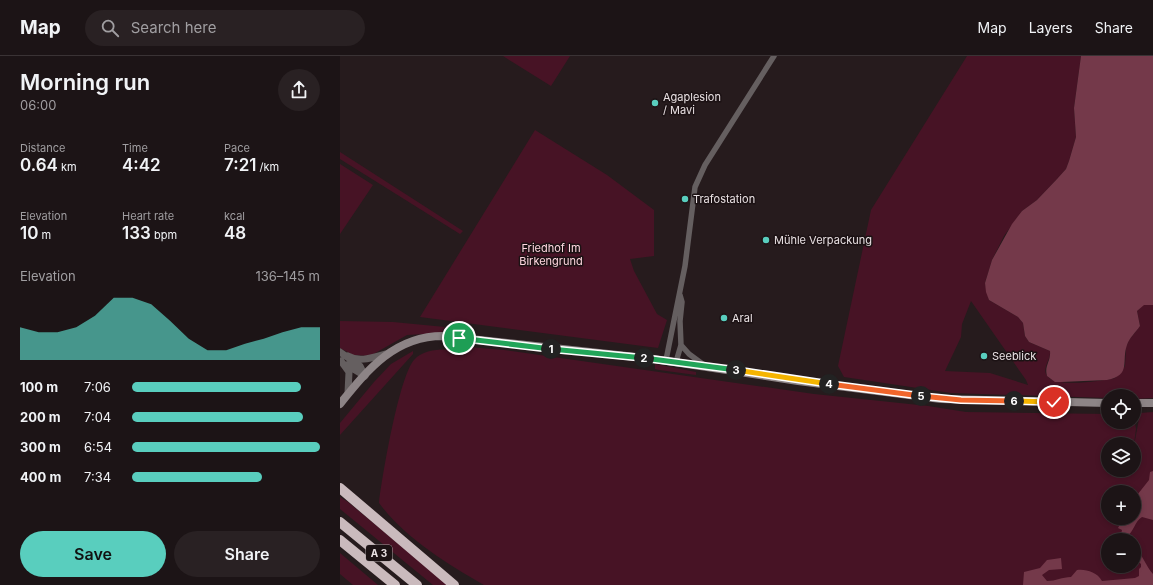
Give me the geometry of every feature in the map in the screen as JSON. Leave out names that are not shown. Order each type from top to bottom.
[{"type":"highway","points":[[340,488],[454,585]]},
{"type":"highway","name":"A 3","points":[[340,522],[417,585]]},
{"type":"highway","name":"A 3","points":[[340,540],[395,585]]},
{"type":"main road","points":[[340,404],[386,354],[416,339],[443,336],[666,360],[798,381],[941,399],[1101,403]]},
{"type":"main road","points":[[1141,403],[1153,403]]},
{"type":"street","points":[[666,360],[680,295],[695,187],[705,165],[774,56]]},
{"type":"street","points":[[676,362],[681,344],[680,321],[682,302],[680,295]]},
{"type":"street","points":[[681,344],[689,354],[704,365]]},
{"type":"street","points":[[340,352],[354,359],[364,359],[386,354]]},
{"type":"street","points":[[348,356],[363,369],[365,376]]},
{"type":"street","points":[[341,361],[365,376]]},
{"type":"street","points":[[341,361],[350,372],[348,394]]},
{"type":"green space","points":[[503,56],[570,56],[551,86]]},
{"type":"green space","points":[[967,56],[1081,56],[1074,108],[1076,137],[1066,169],[1037,200],[1022,211],[1004,236],[992,260],[985,283],[989,300],[1018,317],[1023,323],[1025,336],[1029,342],[1050,351],[1045,371],[1050,379],[1067,383],[1099,381],[1115,378],[1125,366],[1126,347],[1129,340],[1140,326],[1137,311],[1143,305],[1153,305],[1153,398],[1141,399],[1141,389],[1101,389],[1101,398],[951,393],[844,377],[838,366],[871,210]],"holes":[[[971,301],[1028,385],[990,373],[945,371],[961,337],[962,324]]]},
{"type":"green space","name":"Friedhof Im Birkengrund","points":[[535,130],[607,175],[654,210],[654,256],[630,259],[634,271],[657,314],[667,320],[658,348],[420,317]]},
{"type":"green space","points":[[340,152],[463,231],[460,234],[340,159]]},
{"type":"green space","points":[[340,164],[373,185],[340,234]]},
{"type":"green space","points":[[340,321],[393,322],[445,327],[442,333],[407,335],[370,356],[353,355],[340,348]]},
{"type":"green space","points":[[458,346],[504,350],[814,394],[928,406],[966,412],[1101,414],[1101,429],[1136,429],[1135,437],[1101,437],[1101,477],[1141,477],[1141,437],[1136,437],[1137,429],[1141,429],[1141,413],[1153,412],[1153,585],[484,585],[441,559],[414,539],[389,516],[379,503],[392,428],[408,370],[414,360],[423,353],[446,349],[457,350]]},
{"type":"green space","points":[[413,351],[413,354],[340,435],[340,423],[374,382],[391,364]]},
{"type":"green space","points":[[655,364],[696,372],[696,375],[655,369]]},
{"type":"green space","points":[[340,497],[448,585],[433,585],[340,509]]},
{"type":"green space","points":[[340,553],[378,585],[353,585],[340,574]]},
{"type":"shaded area","points":[[1081,56],[1153,56],[1153,305],[1144,305],[1137,311],[1140,326],[1128,342],[1125,351],[1124,367],[1120,375],[1107,380],[1055,382],[1047,376],[1046,372],[1050,358],[1050,351],[1029,342],[1025,336],[1023,323],[1018,317],[989,300],[985,283],[992,260],[1012,224],[1022,211],[1037,200],[1066,169],[1076,137],[1074,108]]},
{"type":"shaded area","points":[[1153,471],[1153,520],[1141,518],[1141,490],[1149,480],[1150,472]]},
{"type":"shaded area","points":[[1120,525],[1135,525],[1130,533],[1121,533],[1122,530],[1118,528]]},
{"type":"shaded area","points":[[1141,556],[1153,574],[1153,585],[1023,585],[1024,572],[1040,568],[1047,560],[1061,558],[1062,569],[1049,570],[1042,575],[1047,581],[1071,577],[1077,570],[1094,573],[1102,581],[1135,578],[1139,576],[1139,573],[1141,573]]},
{"type":"place","name":"Agaplesion / Mavi","points":[[655,103]]},
{"type":"place","name":"Trafostation","points":[[685,199]]},
{"type":"place","name":"Mühle Verpackung","points":[[766,240]]},
{"type":"place","name":"Aral","points":[[724,318]]},
{"type":"place","name":"Seeblick","points":[[984,356]]},
{"type":"route","points":[[459,338],[654,359],[715,367],[798,381],[941,399],[1054,402]]}]
